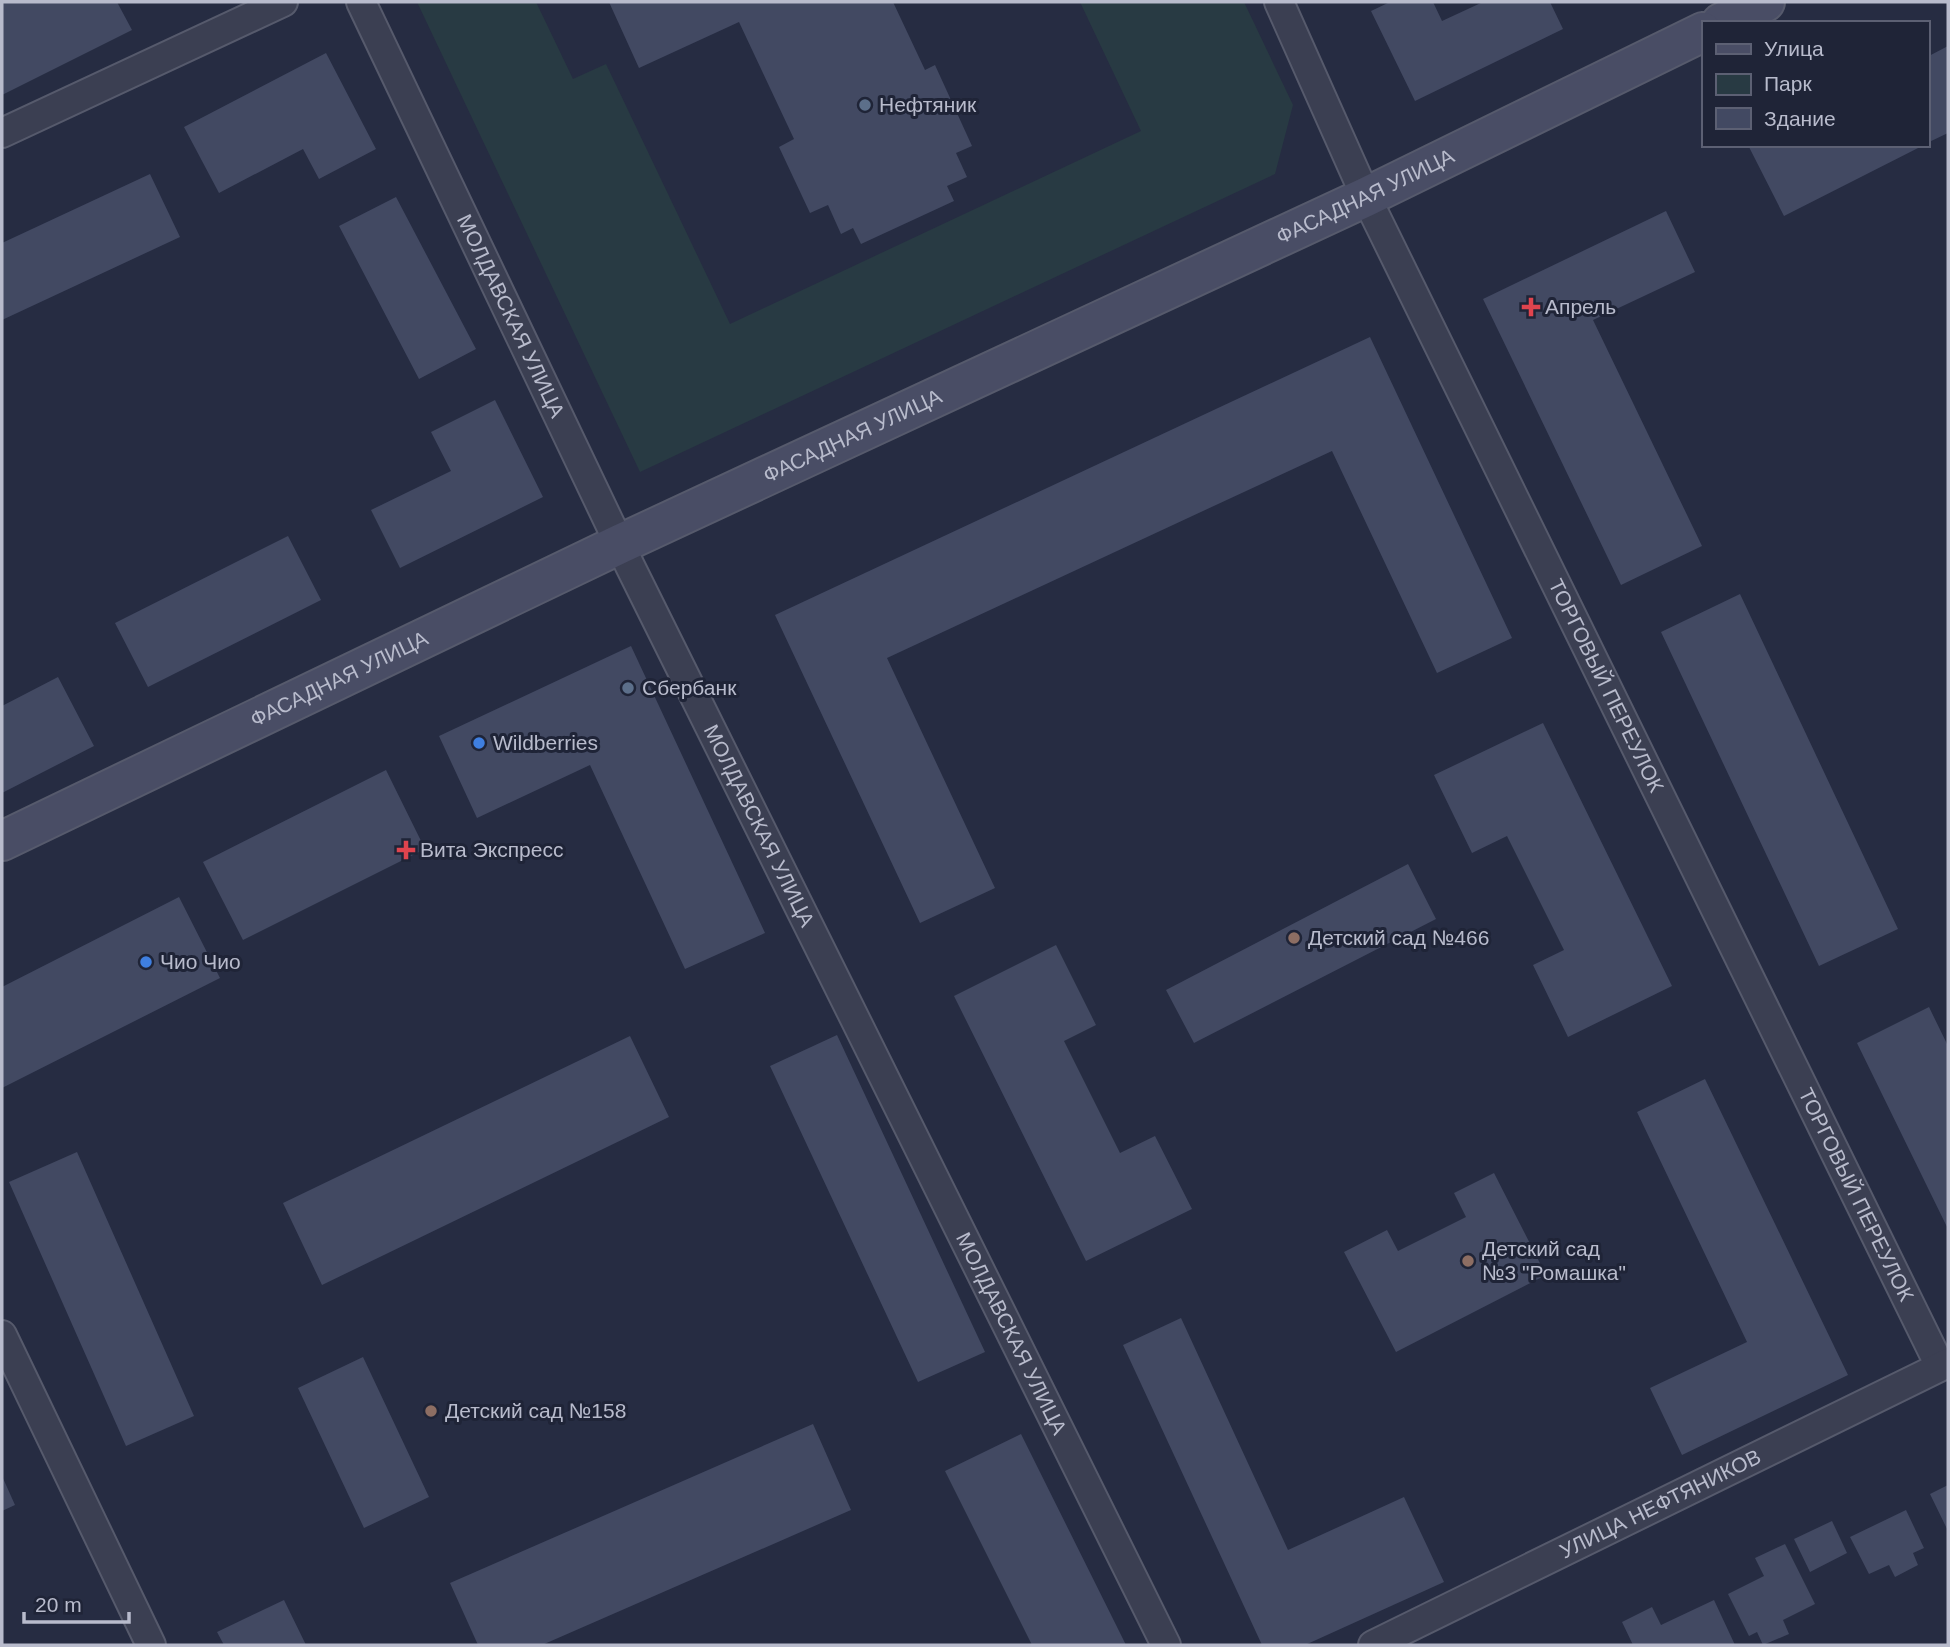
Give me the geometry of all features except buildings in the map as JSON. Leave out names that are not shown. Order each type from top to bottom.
[{"type":"main road","points":[[1725,21],[1765,2]]},
{"type":"main road","name":"ФАСАДНАЯ УЛИЦА","points":[[2,841],[620,544],[1366,197],[1702,32]]},
{"type":"street","points":[[2,133],[283,2]]},
{"type":"street","name":"МОЛДАВСКАЯ УЛИЦА","points":[[361,2],[620,544],[1166,1645]]},
{"type":"street","name":"ТОРГОВЫЙ ПЕРЕУЛОК","points":[[1279,2],[1366,197],[1944,1364]]},
{"type":"street","points":[[2,1335],[151,1645]]},
{"type":"street","name":"УЛИЦА НЕФТЯНИКОВ","points":[[1373,1645],[1944,1364]]},
{"type":"green space","points":[[417,2],[536,2],[573,79],[606,64],[730,324],[1141,131],[1080,2],[1244,2],[1293,105],[1275,174],[640,472]]},
{"type":"place","name":"Нефтяник","points":[[865,105]]},
{"type":"place","name":"Апрель","points":[[1531,307]]},
{"type":"place","name":"Сбербанк","points":[[628,688]]},
{"type":"place","name":"Wildberries","points":[[479,743]]},
{"type":"place","name":"Вита Экспресс","points":[[406,850]]},
{"type":"place","name":"Детский сад №466","points":[[1294,938]]},
{"type":"place","name":"Чио Чио","points":[[146,962]]},
{"type":"place","name":"Детский сад №3 \"Ромашка\"","points":[[1468,1261]]},
{"type":"place","name":"Детский сад №158","points":[[431,1411]]}]
